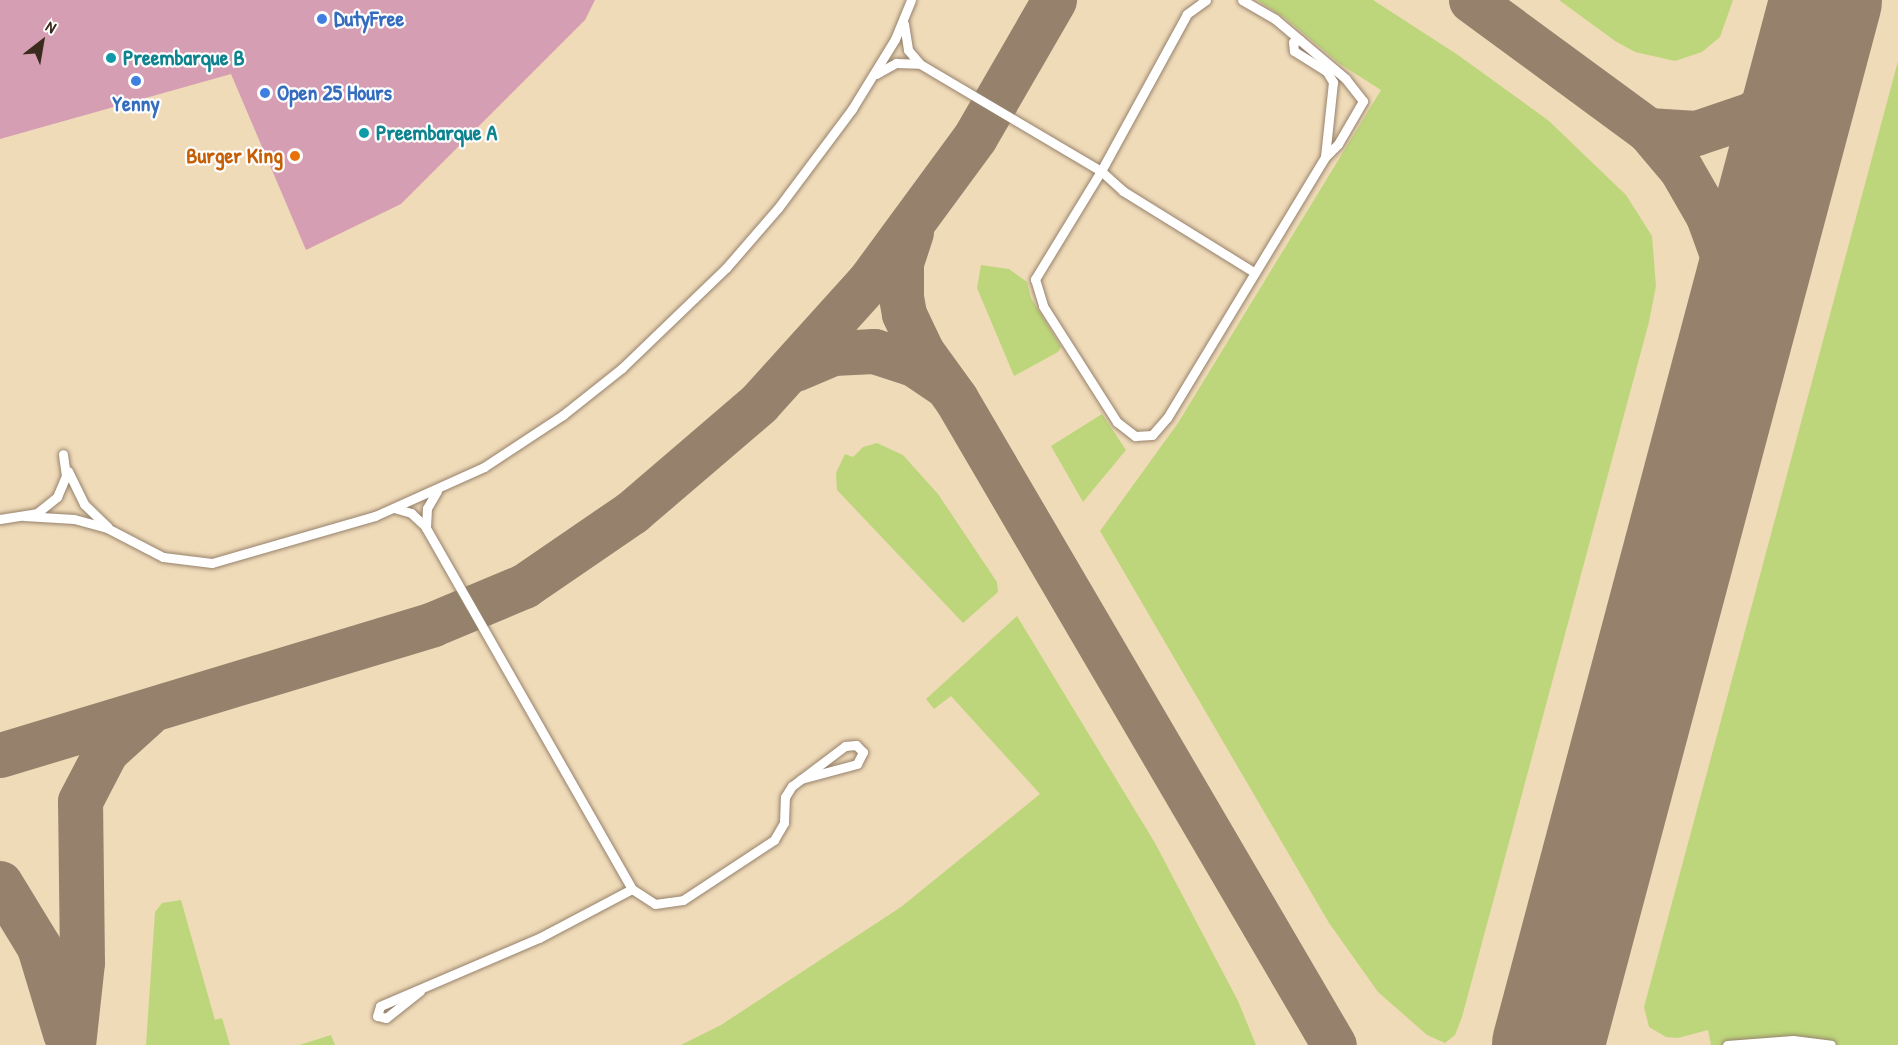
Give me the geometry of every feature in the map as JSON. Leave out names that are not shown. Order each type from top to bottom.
[{"type":"lane","points":[[24,516],[74,519],[124,537],[163,556],[212,563],[394,508],[484,467],[563,415],[683,312],[778,208],[870,80],[904,19],[911,0]]},
{"type":"lane","points":[[1206,0],[1187,14],[1101,171],[1035,279],[1035,287],[1117,422],[1135,436],[1152,435],[1159,430],[1325,157],[1338,144],[1363,101],[1346,79],[1275,19],[1242,0]]},
{"type":"lane","points":[[904,19],[908,50],[920,64],[1101,171],[1123,191],[1255,273]]},
{"type":"lane","points":[[1300,40],[1293,42],[1294,51],[1327,72],[1333,82],[1325,157]]},
{"type":"lane","points":[[870,80],[896,63],[920,64]]},
{"type":"lane","points":[[0,519],[38,513],[57,497],[66,477],[63,454],[84,504],[124,537]]},
{"type":"lane","points":[[426,528],[427,508],[440,488]]},
{"type":"lane","points":[[394,508],[411,513],[426,528],[632,889],[655,904],[674,904],[758,851],[781,831],[785,797],[801,779],[845,746],[856,745],[863,753],[857,764],[801,779]]},
{"type":"lane","points":[[420,991],[539,938],[632,889]]},
{"type":"lane","points":[[1727,1045],[1793,1040],[1831,1045]]},
{"type":"green space","points":[[1257,0],[1373,0],[1458,55],[1549,121],[1626,195],[1652,236],[1656,286],[1649,322],[1462,1017],[1455,1035],[1445,1043],[1427,1035],[1378,992],[1329,923],[1100,531],[1178,423],[1381,90],[1340,64],[1285,18]]},
{"type":"green space","points":[[1559,0],[1733,0],[1720,37],[1702,52],[1675,61],[1635,52],[1615,41]]},
{"type":"green space","points":[[1898,61],[1898,1045],[1711,1045],[1708,1030],[1678,1038],[1666,1037],[1649,1027],[1644,1007]]},
{"type":"green space","points":[[981,265],[1009,269],[1027,282],[1031,298],[1061,347],[1058,352],[1014,376],[977,288]]},
{"type":"green space","points":[[1102,414],[1126,450],[1083,502],[1051,446]]},
{"type":"green space","points":[[877,443],[903,455],[938,494],[997,582],[998,592],[963,623],[837,490],[836,473],[845,454],[853,457],[863,447]]},
{"type":"green space","points":[[1017,616],[1155,843],[1238,1001],[1256,1045],[681,1045],[721,1025],[901,907],[1040,794],[951,696],[934,709],[926,699]]},
{"type":"green space","points":[[181,900],[215,1020],[222,1018],[230,1045],[146,1045],[155,912],[162,903]]},
{"type":"green space","points":[[331,1035],[335,1045],[299,1045]]},
{"type":"building","name":"Preembarque A","points":[[0,0],[595,0],[585,20],[401,204],[306,250],[231,74],[0,139]]},
{"type":"taxiway","points":[[0,755],[433,624],[524,586],[632,512],[759,403],[870,280],[975,137],[1054,0]]},
{"type":"taxiway","points":[[1471,0],[1648,130],[1681,169],[1708,216],[1725,263],[1731,324],[1728,364]]},
{"type":"taxiway","points":[[1648,130],[1696,133],[1752,114],[1779,94],[1793,77],[1818,29]]},
{"type":"taxiway","points":[[911,232],[901,263],[901,297],[904,314],[922,352],[956,399],[1334,1045]]},
{"type":"taxiway","points":[[795,369],[833,353],[874,351],[914,364],[942,383]]},
{"type":"taxiway","points":[[73,1045],[82,962],[80,801],[106,751],[147,714]]},
{"type":"taxiway","points":[[0,883],[39,947],[65,1033]]},
{"type":"runway","points":[[1548,1045],[1826,0]]},
{"type":"place","name":"DutyFree","points":[[322,19]]},
{"type":"place","name":"Preembarque B","points":[[111,58]]},
{"type":"place","name":"Yenny","points":[[136,81]]},
{"type":"place","name":"Open 25 Hours","points":[[265,93]]},
{"type":"place","name":"Preembarque A","points":[[364,133]]},
{"type":"place","name":"Burger King","points":[[295,156]]}]
